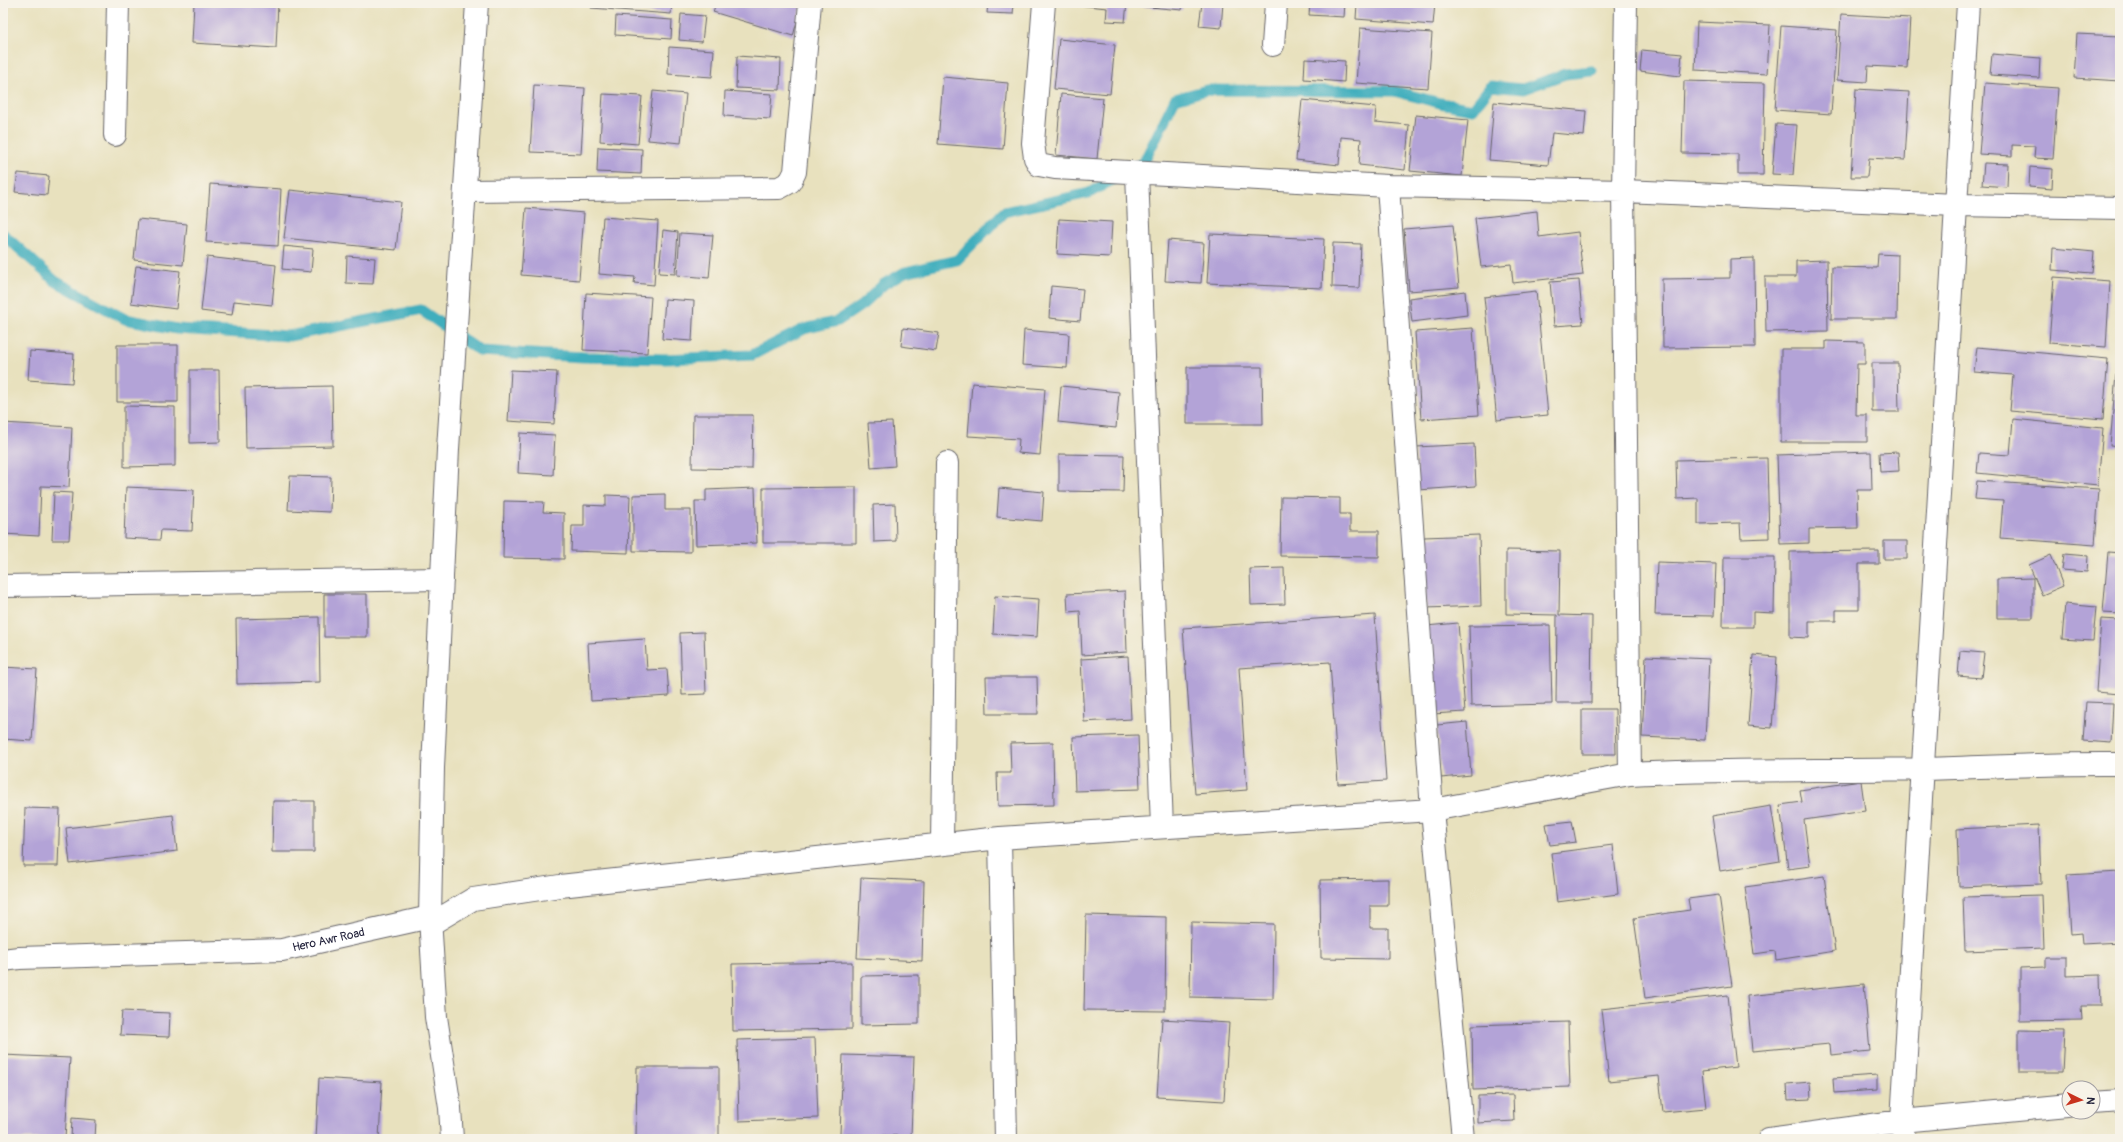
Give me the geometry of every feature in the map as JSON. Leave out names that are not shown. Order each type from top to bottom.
[{"type":"street","points":[[115,135],[118,3]]},
{"type":"street","points":[[452,1139],[450,1108],[436,1017],[431,921],[433,768],[448,449],[477,3]]},
{"type":"street","points":[[465,190],[779,188],[790,182],[795,172],[810,3]]},
{"type":"street","points":[[1044,3],[1033,143],[1035,158],[1039,165],[1055,168],[1137,173],[1388,186],[1623,191],[1957,205],[2120,208]]},
{"type":"street","points":[[1273,45],[1276,3]]},
{"type":"street","points":[[1626,3],[1623,191],[1630,774]]},
{"type":"street","points":[[1903,1130],[1968,3]]},
{"type":"street","points":[[1137,173],[1162,827]]},
{"type":"street","points":[[1388,186],[1432,810],[1463,1139]]},
{"type":"street","points":[[942,844],[947,463]]},
{"type":"street","points":[[3,586],[442,579]]},
{"type":"street","name":"Hero Awr Road","points":[[3,960],[20,958],[282,950],[431,921],[473,899],[560,886],[1000,838],[1432,810],[1630,774],[1704,770],[1923,769],[2070,763],[2120,764]]},
{"type":"street","points":[[1000,838],[1006,1139]]},
{"type":"street","points":[[2101,1101],[2120,1100]]},
{"type":"street","points":[[1769,1139],[1903,1130],[2061,1106]]},
{"type":"building","points":[[194,3],[278,3],[276,48],[192,43]]},
{"type":"building","points":[[591,3],[672,3],[671,14],[591,8]]},
{"type":"building","points":[[716,3],[787,3],[801,7],[793,36],[713,12]]},
{"type":"building","points":[[988,3],[1014,3],[1013,14],[987,13]]},
{"type":"building","points":[[1058,3],[1127,3],[1125,22],[1106,21],[1107,8]]},
{"type":"building","points":[[1139,3],[1183,3],[1182,10],[1138,6]]},
{"type":"building","points":[[1202,3],[1223,3],[1221,28],[1199,26]]},
{"type":"building","points":[[1310,3],[1345,3],[1344,17],[1309,15]]},
{"type":"building","points":[[1357,3],[1435,3],[1433,25],[1356,19]]},
{"type":"building","points":[[681,14],[705,16],[702,42],[679,40]]},
{"type":"building","points":[[1841,14],[1910,18],[1907,68],[1868,66],[1867,82],[1837,80]]},
{"type":"building","points":[[616,16],[672,20],[671,39],[615,35]]},
{"type":"building","points":[[1697,22],[1770,25],[1767,74],[1695,70]]},
{"type":"building","points":[[1781,26],[1837,30],[1831,114],[1775,110]]},
{"type":"building","points":[[1360,28],[1432,33],[1428,88],[1356,83]]},
{"type":"building","points":[[2077,34],[2120,36],[2120,81],[2074,78]]},
{"type":"building","points":[[1059,39],[1115,45],[1110,94],[1054,89]]},
{"type":"building","points":[[669,47],[714,50],[712,77],[668,74]]},
{"type":"building","points":[[1642,50],[1682,54],[1680,76],[1640,71]]},
{"type":"building","points":[[1992,54],[2040,58],[2039,78],[1990,75]]},
{"type":"building","points":[[737,56],[781,59],[780,90],[736,88]]},
{"type":"building","points":[[1305,59],[1345,61],[1344,82],[1304,79]]},
{"type":"building","points":[[943,77],[1008,83],[1003,149],[938,144]]},
{"type":"building","points":[[1684,81],[1765,83],[1763,175],[1738,175],[1738,154],[1682,153]]},
{"type":"building","points":[[1985,83],[2058,88],[2053,159],[2034,158],[2035,146],[2012,145],[2012,156],[1979,154]]},
{"type":"building","points":[[534,85],[585,88],[581,154],[530,152]]},
{"type":"building","points":[[1856,89],[1909,92],[1905,160],[1869,158],[1867,177],[1851,177]]},
{"type":"building","points":[[653,91],[686,94],[681,143],[648,140]]},
{"type":"building","points":[[725,91],[772,94],[770,119],[724,116]]},
{"type":"building","points":[[603,94],[642,96],[638,144],[600,141]]},
{"type":"building","points":[[1061,94],[1103,98],[1097,159],[1056,155]]},
{"type":"building","points":[[1302,100],[1376,107],[1375,122],[1409,125],[1405,170],[1359,165],[1361,139],[1341,137],[1339,165],[1296,160]]},
{"type":"building","points":[[1494,102],[1586,111],[1584,136],[1552,133],[1548,165],[1489,160]]},
{"type":"building","points":[[1416,115],[1468,120],[1462,176],[1410,171]]},
{"type":"building","points":[[1776,124],[1797,125],[1793,175],[1772,174]]},
{"type":"building","points":[[598,147],[642,149],[641,174],[597,172]]},
{"type":"building","points":[[1984,163],[2008,164],[2007,187],[1982,185]]},
{"type":"building","points":[[2030,167],[2053,169],[2052,189],[2029,187]]},
{"type":"building","points":[[18,173],[49,176],[47,195],[15,192]]},
{"type":"building","points":[[210,184],[281,189],[278,246],[206,242]]},
{"type":"building","points":[[290,190],[401,202],[396,250],[284,238]]},
{"type":"building","points":[[526,208],[584,213],[579,280],[521,275]]},
{"type":"building","points":[[1537,211],[1539,237],[1578,232],[1583,275],[1513,283],[1511,264],[1481,267],[1475,218]]},
{"type":"building","points":[[603,217],[658,221],[654,285],[634,283],[635,277],[599,274]]},
{"type":"building","points":[[138,219],[187,224],[183,265],[134,260]]},
{"type":"building","points":[[1059,219],[1112,222],[1110,257],[1057,254]]},
{"type":"building","points":[[1453,225],[1459,287],[1409,291],[1404,229]]},
{"type":"building","points":[[663,230],[678,232],[675,274],[659,273]]},
{"type":"building","points":[[680,233],[713,235],[709,278],[677,275]]},
{"type":"building","points":[[1210,234],[1324,239],[1322,288],[1207,283]]},
{"type":"building","points":[[1168,240],[1204,243],[1201,283],[1165,281]]},
{"type":"building","points":[[1333,243],[1361,244],[1359,288],[1332,287]]},
{"type":"building","points":[[284,246],[313,249],[311,272],[282,269]]},
{"type":"building","points":[[2053,248],[2094,252],[2092,273],[2052,270]]},
{"type":"building","points":[[1878,254],[1898,255],[1897,319],[1831,319],[1832,267],[1877,268]]},
{"type":"building","points":[[347,256],[375,258],[373,284],[346,283]]},
{"type":"building","points":[[207,257],[276,265],[272,305],[234,301],[232,315],[201,311]]},
{"type":"building","points":[[1754,258],[1755,347],[1663,348],[1662,279],[1730,278],[1730,259]]},
{"type":"building","points":[[1827,260],[1828,331],[1766,332],[1765,277],[1796,277],[1796,261]]},
{"type":"building","points":[[136,266],[180,271],[176,309],[131,303]]},
{"type":"building","points":[[2054,277],[2110,281],[2106,347],[2049,343]]},
{"type":"building","points":[[1579,280],[1583,324],[1554,326],[1550,282]]},
{"type":"building","points":[[1051,286],[1083,289],[1080,321],[1049,318]]},
{"type":"building","points":[[1465,291],[1467,315],[1412,322],[1409,298]]},
{"type":"building","points":[[1536,291],[1548,415],[1497,420],[1484,297]]},
{"type":"building","points":[[586,293],[651,297],[647,353],[583,350]]},
{"type":"building","points":[[665,299],[694,301],[692,341],[662,339]]},
{"type":"building","points":[[903,328],[939,333],[936,351],[901,346]]},
{"type":"building","points":[[1473,328],[1479,415],[1421,419],[1415,332]]},
{"type":"building","points":[[1024,330],[1069,334],[1067,368],[1022,365]]},
{"type":"building","points":[[1826,341],[1865,342],[1865,364],[1857,364],[1856,415],[1867,415],[1867,442],[1781,442],[1781,349],[1826,349]]},
{"type":"building","points":[[117,345],[178,345],[178,402],[117,402]]},
{"type":"building","points":[[1977,347],[2108,359],[2103,419],[2010,411],[2013,375],[1974,372]]},
{"type":"building","points":[[2118,350],[2120,351],[2120,447],[2110,446]]},
{"type":"building","points":[[30,351],[74,354],[72,383],[28,380]]},
{"type":"building","points":[[1872,363],[1898,363],[1899,412],[1872,412]]},
{"type":"building","points":[[1187,367],[1262,367],[1263,424],[1187,424]]},
{"type":"building","points":[[190,370],[219,370],[220,442],[190,443]]},
{"type":"building","points":[[511,370],[557,372],[554,424],[508,421]]},
{"type":"building","points":[[972,383],[1045,389],[1040,455],[1018,453],[1019,439],[968,436]]},
{"type":"building","points":[[332,386],[333,446],[246,448],[245,388]]},
{"type":"building","points":[[1061,386],[1119,392],[1116,428],[1058,422]]},
{"type":"building","points":[[124,406],[175,407],[175,466],[124,467]]},
{"type":"building","points":[[693,415],[753,415],[752,469],[692,468]]},
{"type":"building","points":[[2013,419],[2103,428],[2098,485],[1977,473],[1979,453],[2010,455]]},
{"type":"building","points":[[892,422],[895,466],[871,468],[868,423]]},
{"type":"building","points":[[3,423],[72,427],[69,487],[41,486],[39,536],[3,534]]},
{"type":"building","points":[[520,433],[555,435],[553,475],[518,473]]},
{"type":"building","points":[[1474,444],[1476,486],[1418,490],[1416,447]]},
{"type":"building","points":[[1871,452],[1872,490],[1857,490],[1858,528],[1809,529],[1809,543],[1780,544],[1777,455]]},
{"type":"building","points":[[1898,452],[1899,471],[1880,472],[1879,453]]},
{"type":"building","points":[[1059,454],[1124,455],[1123,492],[1059,491]]},
{"type":"building","points":[[1767,458],[1769,538],[1741,539],[1740,523],[1698,524],[1698,498],[1677,499],[1676,460]]},
{"type":"building","points":[[290,476],[331,477],[330,512],[288,510]]},
{"type":"building","points":[[1977,481],[2099,489],[2095,545],[2000,538],[2003,501],[1975,499]]},
{"type":"building","points":[[126,487],[194,490],[192,531],[161,530],[160,540],[124,538]]},
{"type":"building","points":[[856,487],[856,543],[763,543],[763,488]]},
{"type":"building","points":[[755,488],[757,543],[696,545],[695,501],[706,501],[706,490]]},
{"type":"building","points":[[999,488],[1044,492],[1042,521],[997,517]]},
{"type":"building","points":[[54,492],[72,493],[69,540],[52,540]]},
{"type":"building","points":[[665,494],[665,510],[691,510],[691,552],[633,551],[633,495]]},
{"type":"building","points":[[606,495],[630,496],[628,553],[571,551],[572,526],[584,526],[584,505],[606,506]]},
{"type":"building","points":[[1281,497],[1340,498],[1340,514],[1350,514],[1350,531],[1379,531],[1379,557],[1280,556]]},
{"type":"building","points":[[504,501],[544,502],[543,512],[564,513],[564,559],[503,558]]},
{"type":"building","points":[[895,504],[896,541],[874,542],[873,505]]},
{"type":"building","points":[[1479,535],[1481,606],[1426,608],[1424,537]]},
{"type":"building","points":[[1884,541],[1907,541],[1907,559],[1884,559]]},
{"type":"building","points":[[1506,550],[1560,551],[1559,615],[1592,616],[1591,703],[1556,703],[1557,615],[1506,614]]},
{"type":"building","points":[[1879,551],[1879,564],[1859,564],[1859,610],[1836,610],[1836,621],[1809,621],[1809,638],[1790,637],[1790,552]]},
{"type":"building","points":[[2108,552],[2120,553],[2120,614],[2103,613]]},
{"type":"building","points":[[2064,554],[2088,556],[2087,572],[2062,570]]},
{"type":"building","points":[[2051,555],[2063,586],[2042,595],[2029,565]]},
{"type":"building","points":[[1724,557],[1775,557],[1774,613],[1753,612],[1753,627],[1723,627]]},
{"type":"building","points":[[1657,562],[1716,564],[1714,616],[1655,615]]},
{"type":"building","points":[[1284,568],[1285,604],[1251,605],[1250,569]]},
{"type":"building","points":[[2033,578],[2033,618],[1997,618],[1997,579]]},
{"type":"building","points":[[1125,591],[1127,652],[1082,655],[1080,611],[1068,612],[1067,594]]},
{"type":"building","points":[[324,594],[367,594],[367,637],[324,637]]},
{"type":"building","points":[[995,596],[1039,599],[1037,637],[993,634]]},
{"type":"building","points":[[2065,604],[2096,607],[2093,641],[2062,639]]},
{"type":"building","points":[[1375,615],[1386,781],[1338,784],[1330,662],[1239,668],[1247,790],[1195,794],[1183,628]]},
{"type":"building","points":[[319,617],[320,682],[237,684],[236,619]]},
{"type":"building","points":[[2101,619],[2120,620],[2120,694],[2096,692]]},
{"type":"building","points":[[1458,623],[1465,712],[1432,714],[1426,626]]},
{"type":"building","points":[[1550,625],[1552,704],[1471,706],[1469,626]]},
{"type":"building","points":[[704,632],[706,694],[682,695],[680,633]]},
{"type":"building","points":[[645,639],[647,670],[667,669],[669,696],[591,701],[588,643]]},
{"type":"building","points":[[1960,651],[1984,653],[1981,678],[1958,676]]},
{"type":"building","points":[[1753,655],[1777,657],[1772,728],[1748,726]]},
{"type":"building","points":[[1128,656],[1131,719],[1084,722],[1081,659]]},
{"type":"building","points":[[1646,656],[1709,659],[1705,740],[1642,737]]},
{"type":"building","points":[[3,667],[37,669],[32,741],[3,739]]},
{"type":"building","points":[[986,677],[1037,677],[1038,714],[987,714]]},
{"type":"building","points":[[2086,702],[2113,703],[2111,743],[2083,741]]},
{"type":"building","points":[[1582,709],[1615,709],[1616,754],[1582,754]]},
{"type":"building","points":[[1467,722],[1471,775],[1441,778],[1437,725]]},
{"type":"building","points":[[1138,735],[1140,789],[1075,791],[1073,737]]},
{"type":"building","points":[[1053,742],[1054,805],[998,806],[997,773],[1011,773],[1010,743]]},
{"type":"building","points":[[1861,781],[1865,811],[1804,820],[1810,866],[1788,869],[1780,805],[1802,802],[1800,790]]},
{"type":"building","points":[[273,801],[314,801],[314,852],[272,852]]},
{"type":"building","points":[[1771,806],[1780,861],[1720,871],[1712,816]]},
{"type":"building","points":[[25,808],[60,809],[58,866],[23,866]]},
{"type":"building","points":[[173,815],[177,851],[70,864],[66,828]]},
{"type":"building","points":[[1572,821],[1576,842],[1550,845],[1546,824]]},
{"type":"building","points":[[2039,825],[2041,884],[1959,887],[1957,829]]},
{"type":"building","points":[[1613,845],[1618,894],[1557,902],[1551,853]]},
{"type":"building","points":[[2120,872],[2120,942],[2082,944],[2081,933],[2071,934],[2067,875]]},
{"type":"building","points":[[1824,876],[1835,951],[1776,960],[1775,951],[1754,954],[1745,887]]},
{"type":"building","points":[[861,878],[924,881],[922,961],[857,958]]},
{"type":"building","points":[[1388,879],[1388,906],[1370,906],[1370,928],[1388,928],[1388,959],[1321,958],[1320,880]]},
{"type":"building","points":[[1719,895],[1732,986],[1645,998],[1634,918],[1690,910],[1688,899]]},
{"type":"building","points":[[2042,895],[2044,948],[1965,951],[1963,897]]},
{"type":"building","points":[[1086,915],[1166,917],[1165,1011],[1084,1010]]},
{"type":"building","points":[[1191,922],[1274,924],[1273,999],[1190,997]]},
{"type":"building","points":[[2046,957],[2066,957],[2066,976],[2100,975],[2101,1006],[2081,1006],[2082,1020],[2020,1021],[2020,968],[2046,967]]},
{"type":"building","points":[[852,962],[852,1029],[733,1031],[732,964]]},
{"type":"building","points":[[919,975],[919,1024],[861,1025],[861,976]]},
{"type":"building","points":[[1864,984],[1870,1051],[1831,1055],[1830,1044],[1752,1051],[1747,996]]},
{"type":"building","points":[[1728,995],[1736,1067],[1702,1071],[1706,1108],[1663,1112],[1659,1076],[1609,1081],[1601,1009]]},
{"type":"building","points":[[122,1011],[170,1013],[169,1037],[120,1035]]},
{"type":"building","points":[[1162,1019],[1229,1023],[1224,1101],[1157,1097]]},
{"type":"building","points":[[1568,1022],[1570,1087],[1473,1090],[1472,1025]]},
{"type":"building","points":[[2019,1030],[2064,1031],[2062,1072],[2019,1072]]},
{"type":"building","points":[[815,1038],[818,1118],[739,1121],[737,1040]]},
{"type":"building","points":[[3,1055],[70,1058],[65,1138],[3,1139]]},
{"type":"building","points":[[843,1055],[914,1057],[911,1136],[840,1134]]},
{"type":"building","points":[[637,1067],[719,1067],[719,1139],[636,1139]]},
{"type":"building","points":[[1877,1075],[1877,1090],[1834,1093],[1833,1078]]},
{"type":"building","points":[[319,1078],[382,1082],[379,1139],[316,1139]]},
{"type":"building","points":[[1810,1082],[1811,1099],[1788,1100],[1787,1084]]},
{"type":"building","points":[[1513,1095],[1514,1121],[1478,1123],[1478,1096]]},
{"type":"building","points":[[72,1118],[96,1120],[95,1139],[71,1139]]},
{"type":"waterway","points":[[3,234],[55,281],[125,319],[177,329],[289,336],[421,310],[480,351],[583,357],[666,359],[752,355],[804,329],[838,321],[862,305],[884,284],[905,272],[957,260],[1004,212],[1089,193],[1144,162],[1175,99],[1207,90],[1394,91],[1440,103],[1473,109],[1491,86],[1523,89],[1565,74],[1592,71]]}]
